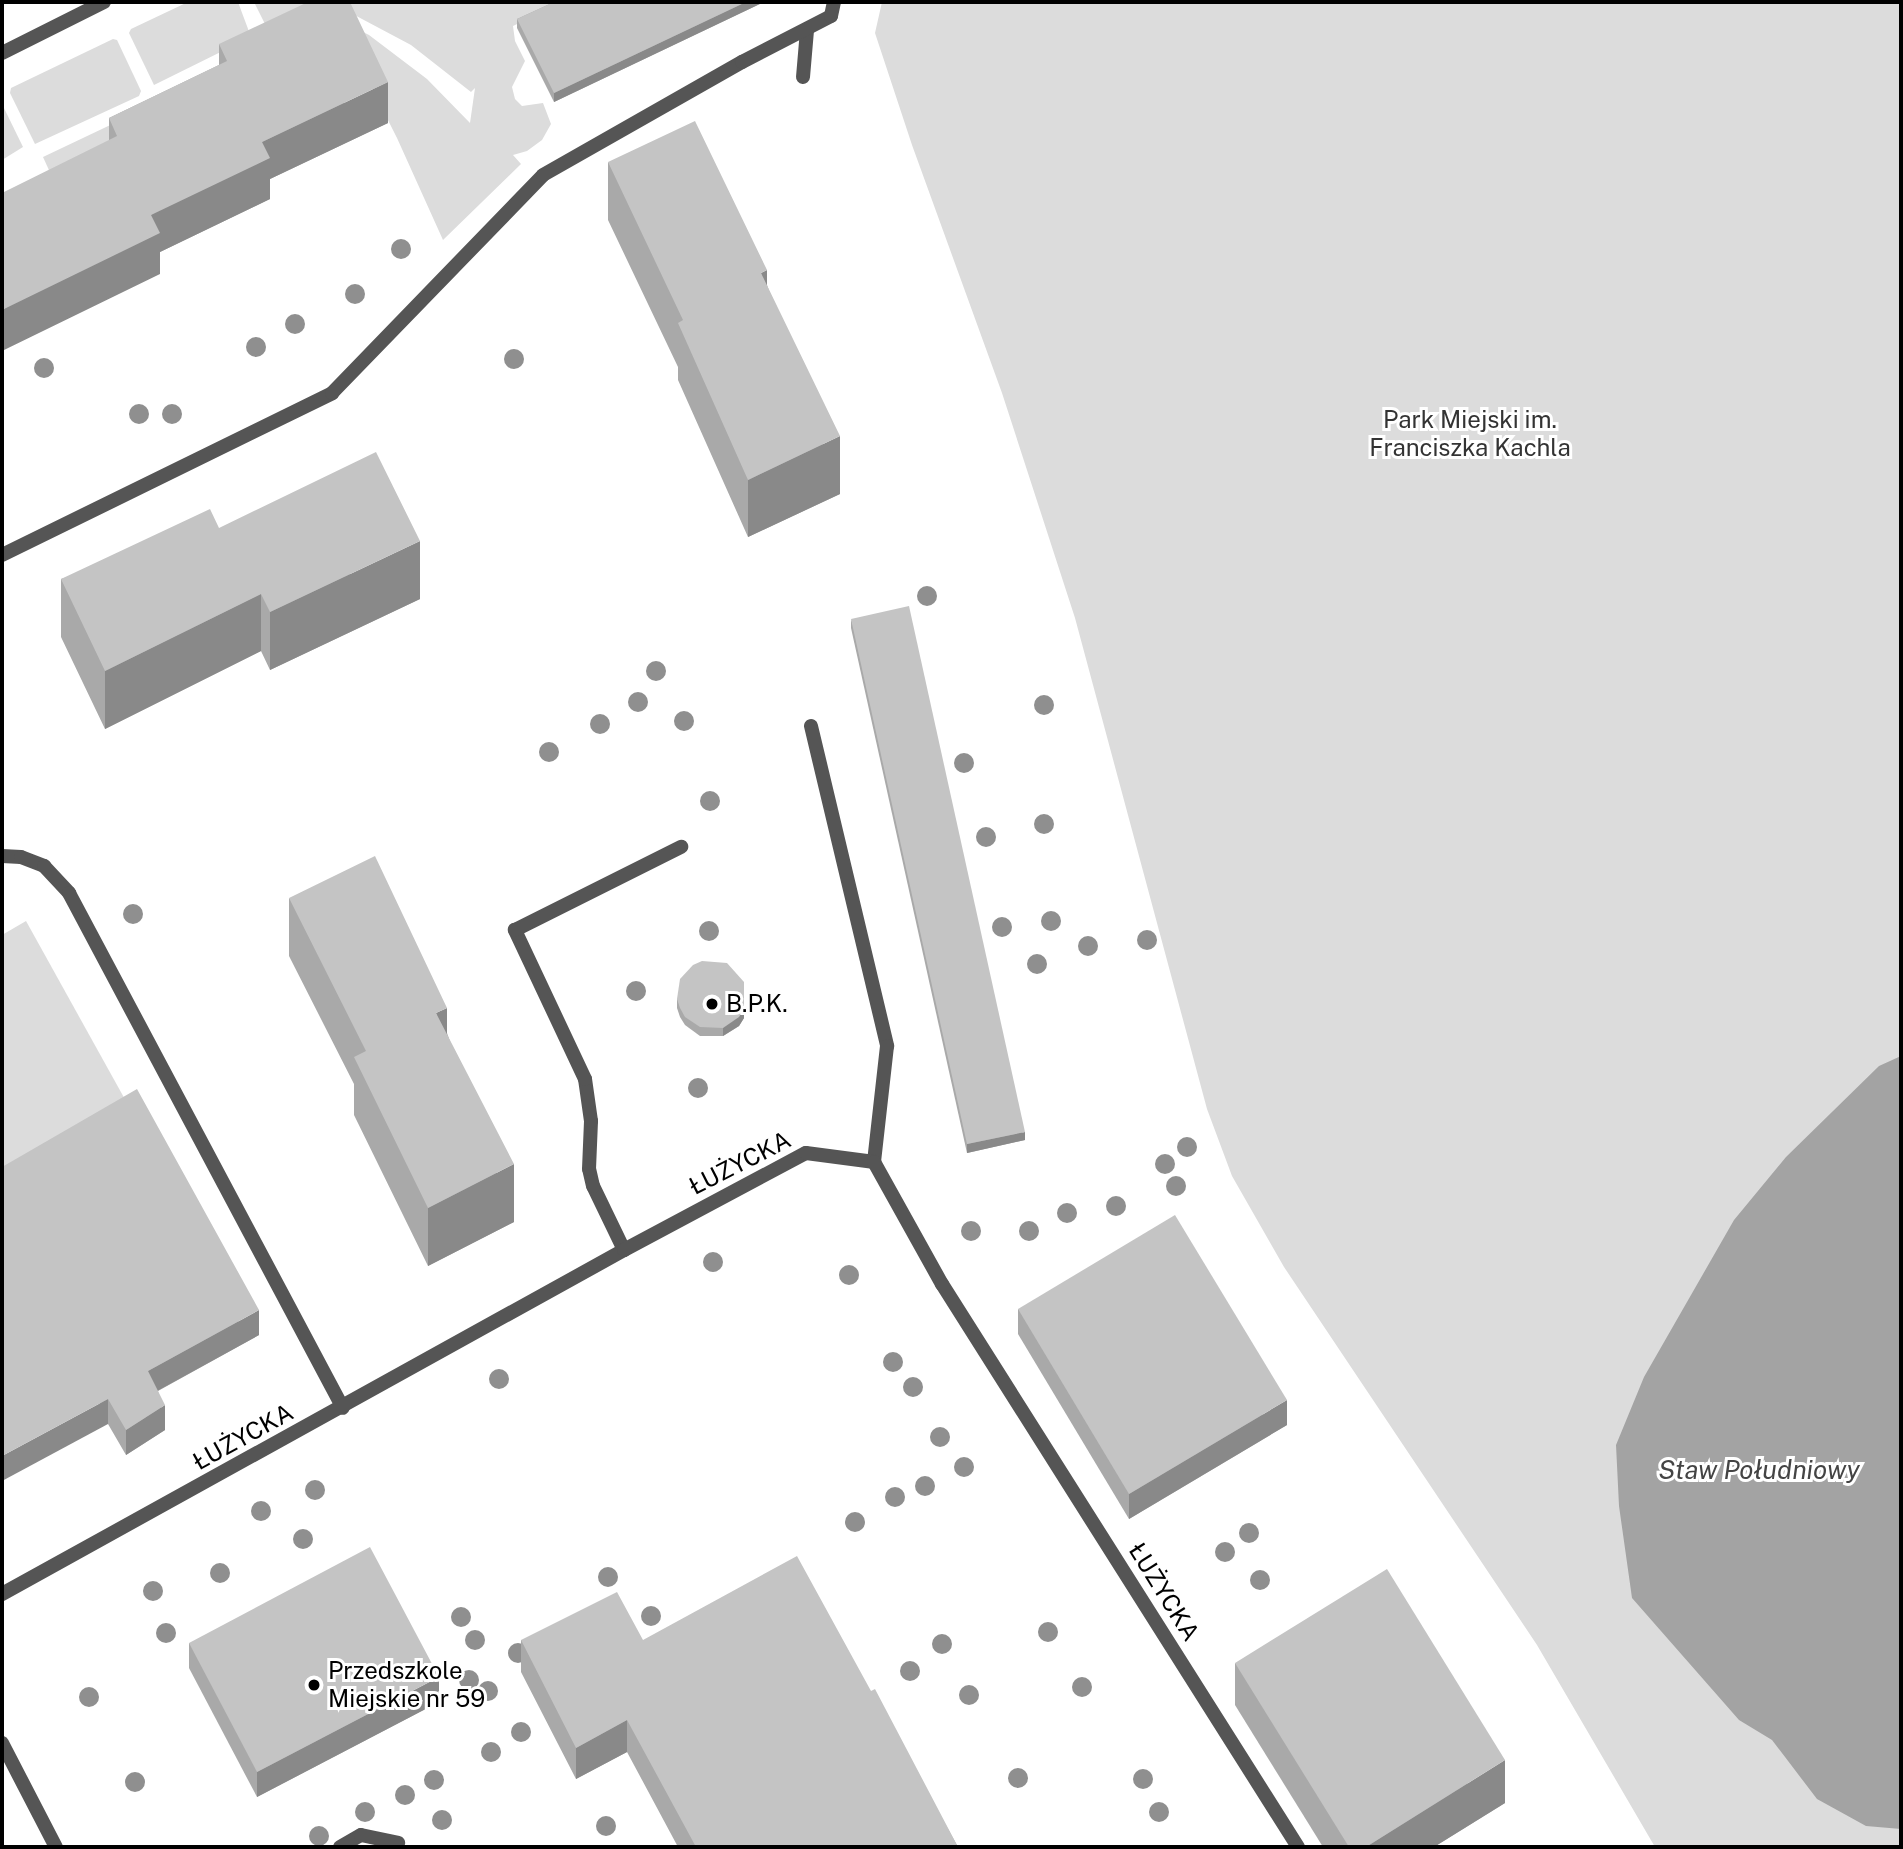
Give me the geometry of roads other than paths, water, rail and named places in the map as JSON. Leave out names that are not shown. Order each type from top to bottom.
[{"type":"street","points":[[2,53],[104,2]]},
{"type":"street","points":[[2,555],[332,393],[544,175],[742,62],[831,16],[834,2]]},
{"type":"street","points":[[803,77],[807,30]]},
{"type":"street","points":[[811,726],[887,1046],[874,1162]]},
{"type":"street","points":[[624,1250],[593,1186],[589,1169],[591,1121],[585,1079],[515,930],[681,847]]},
{"type":"street","points":[[2,856],[21,857],[44,866],[69,892],[343,1408]]},
{"type":"street","name":"ŁUŻYCKA","points":[[2,1594],[343,1408],[624,1250],[806,1153],[874,1162],[942,1284],[1298,1847]]},
{"type":"street","points":[[2,1743],[56,1847]]},
{"type":"street","points":[[340,1847],[361,1835],[398,1843]]},
{"type":"water","name":"Staw Południowy","points":[[1901,1056],[1901,1829],[1866,1826],[1817,1799],[1772,1740],[1739,1720],[1632,1598],[1619,1506],[1616,1445],[1644,1377],[1734,1220],[1786,1157],[1879,1066]]},
{"type":"place","name":"B.P.K.","points":[[712,1004]]},
{"type":"place","name":"Przedszkole Miejskie nr 59","points":[[314,1685]]},
{"type":"park label","name":"Park Miejski im. Franciszka Kachla","points":[[1470,434]]}]
